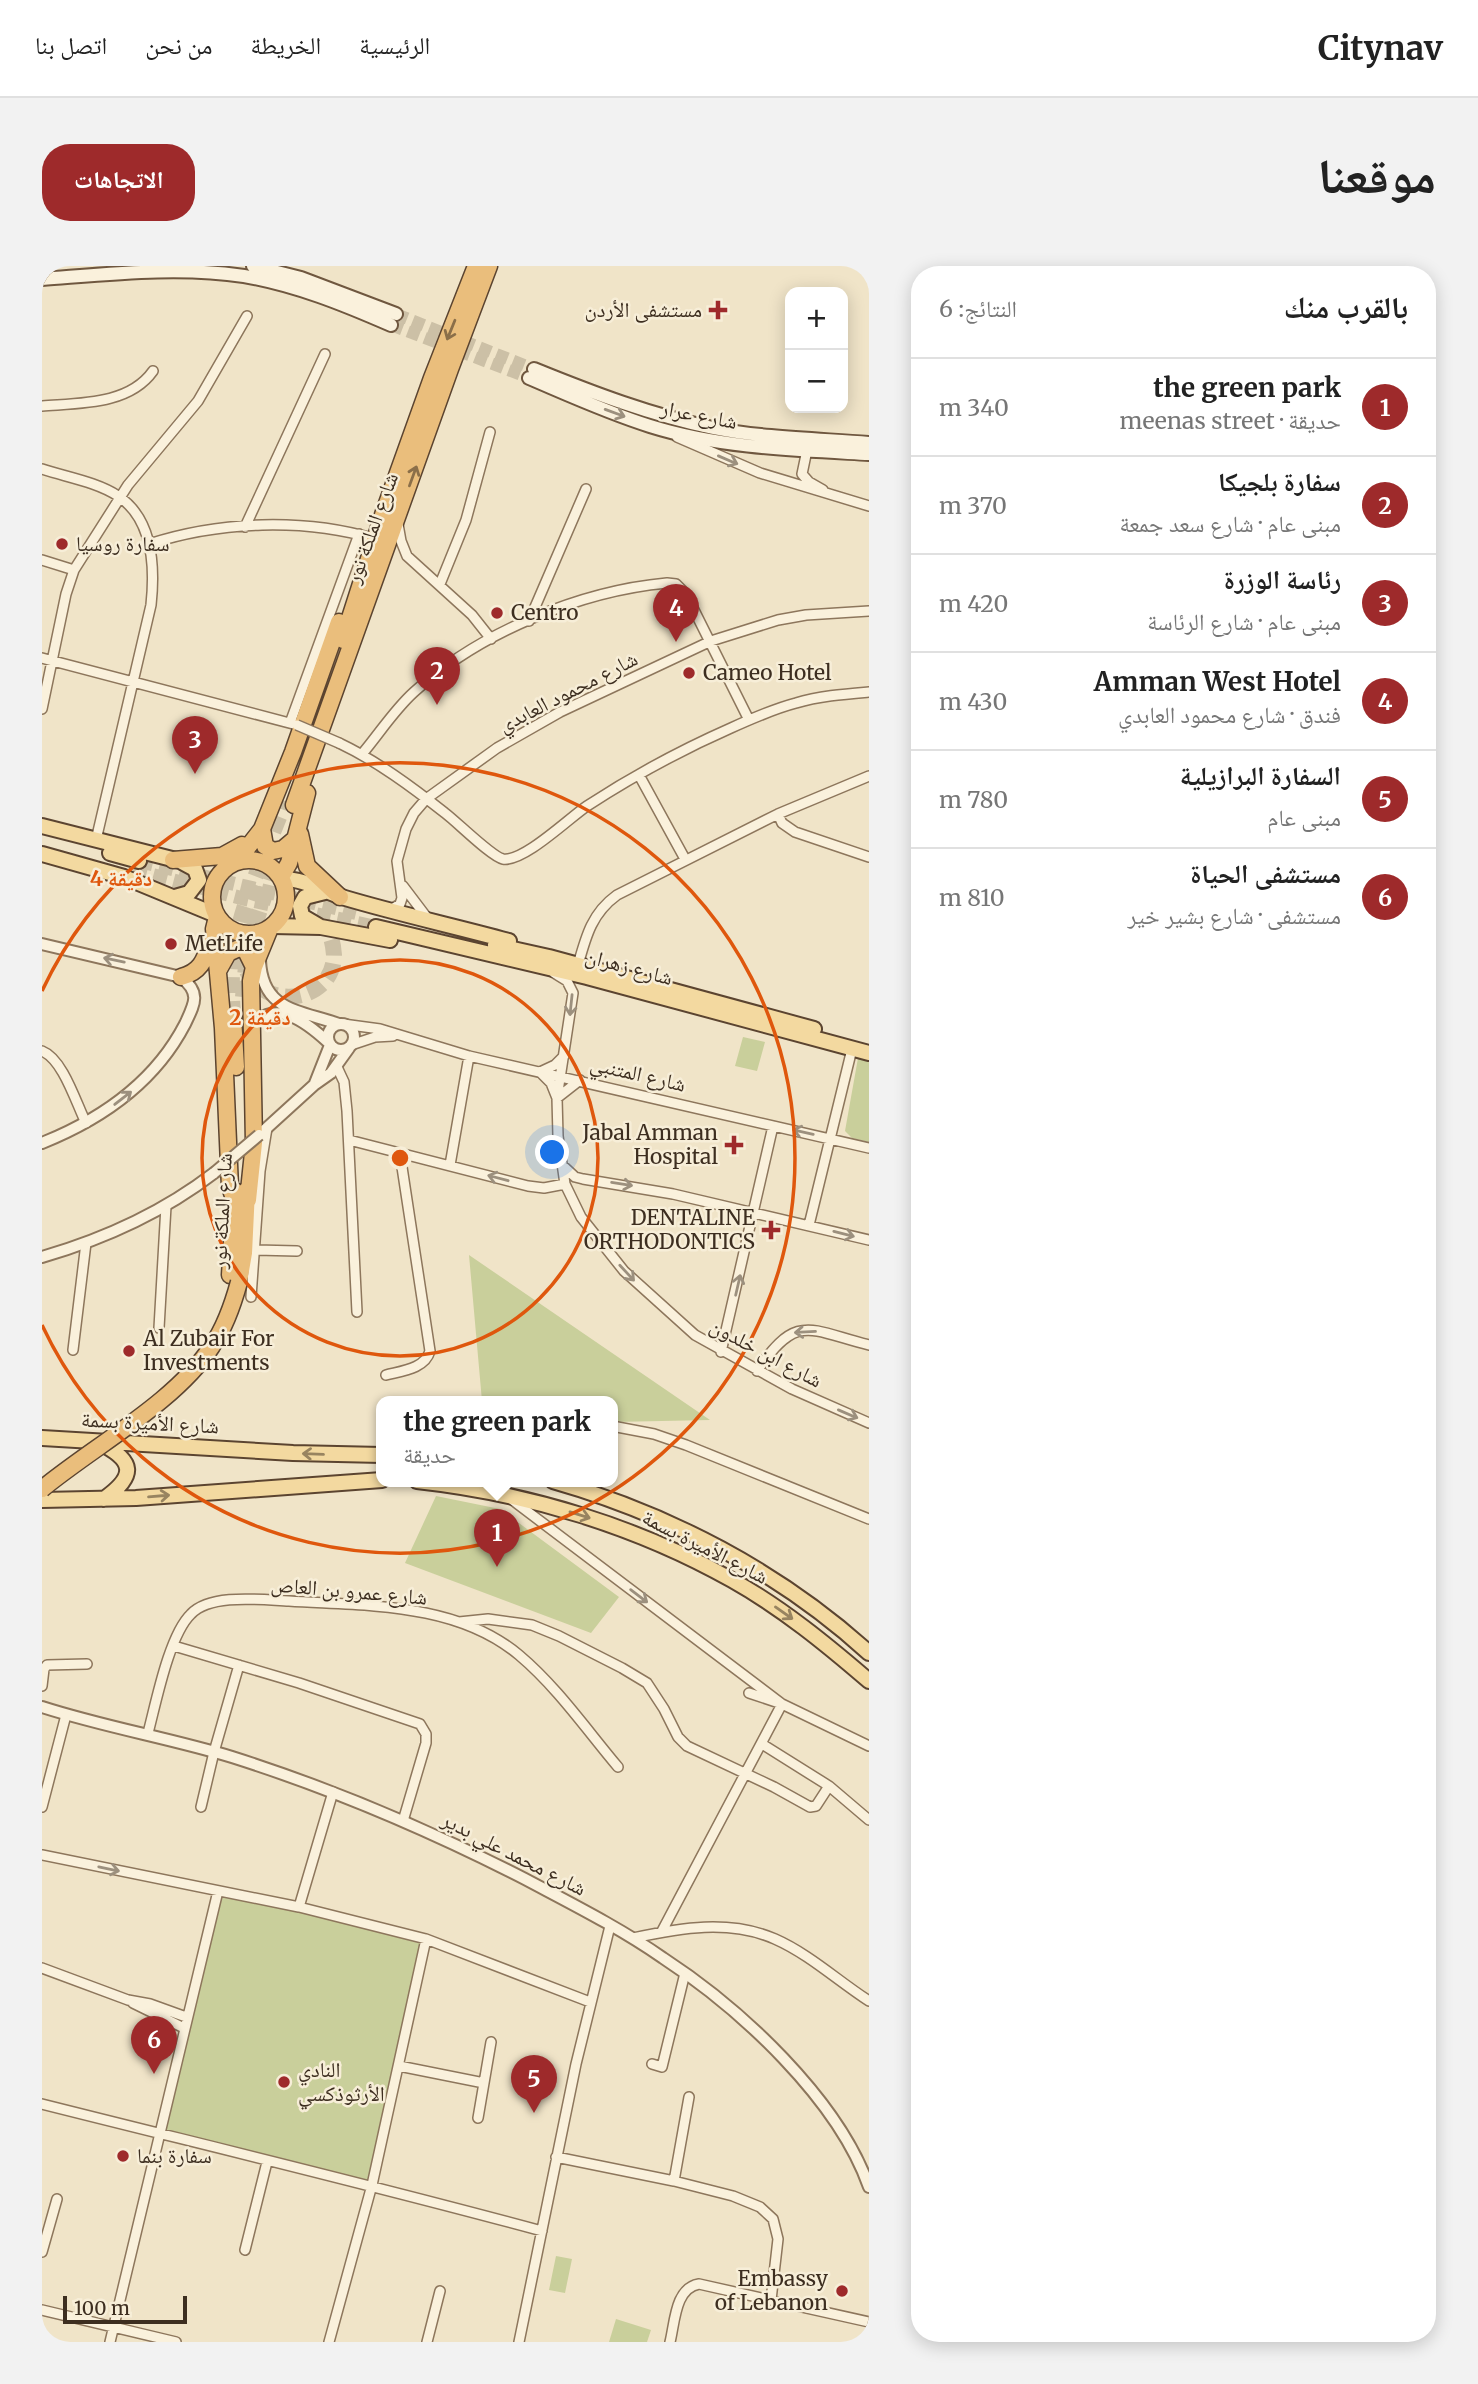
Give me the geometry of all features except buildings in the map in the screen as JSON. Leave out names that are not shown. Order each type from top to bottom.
[{"type":"highway","name":"شارع الملكة نور","points":[[290,803],[370,577],[375,539],[432,378],[476,266]]},
{"type":"highway","name":"شارع الملكة نور","points":[[370,577],[382,563],[489,266]]},
{"type":"highway","points":[[241,1200],[230,1187],[216,922],[212,904],[215,881],[265,822],[349,596],[356,580],[370,577],[375,601],[289,863],[281,878]]},
{"type":"highway","points":[[265,822],[265,846],[273,851],[283,849],[297,832]]},
{"type":"highway","points":[[178,861],[222,856],[235,850],[265,822]]},
{"type":"highway","points":[[297,832],[307,866],[332,894]]},
{"type":"highway","points":[[216,922],[235,932],[259,933],[271,927],[282,916],[286,904],[286,891],[274,869],[256,860],[233,863]]},
{"type":"highway","points":[[180,977],[200,968],[216,922]]},
{"type":"highway","points":[[241,1200],[254,1143],[243,1020],[257,960],[271,927]]},
{"type":"highway","points":[[218,971],[229,953],[239,948],[257,960]]},
{"type":"highway","name":"شارع الملكة نور","points":[[42,1489],[149,1409],[192,1371],[218,1336],[235,1278],[241,1200]]},
{"type":"highway","name":"شارع الملكة نور","points":[[42,1478],[122,1419],[188,1363],[214,1321],[235,1278]]},
{"type":"main road","points":[[44,279],[52,266]]},
{"type":"main road","points":[[44,279],[176,271],[229,274],[275,282],[393,319],[283,269],[253,266]]},
{"type":"main road","name":"شارع عرار","points":[[869,443],[775,436],[706,426],[629,406],[531,374],[608,411],[667,430],[735,443],[869,454]]},
{"type":"main road","points":[[42,826],[178,861],[195,869],[199,880],[189,893],[175,897]]},
{"type":"main road","points":[[42,834],[136,865],[42,845]]},
{"type":"main road","points":[[42,854],[117,875],[175,897],[216,922]]},
{"type":"main road","points":[[178,861],[233,863]]},
{"type":"main road","points":[[281,878],[298,881],[332,894],[381,918],[428,919],[527,946],[548,962]]},
{"type":"main road","points":[[321,927],[302,916],[300,906],[305,897],[332,894]]},
{"type":"main road","name":"شارع زهران","points":[[381,918],[520,961],[578,965],[869,1044]]},
{"type":"main road","name":"شارع زهران","points":[[381,918],[548,962],[869,1053]]},
{"type":"main road","points":[[271,927],[321,927],[488,959],[520,961]]},
{"type":"main road","name":"شارع الأميرة بسمة","points":[[42,1438],[293,1453],[376,1453]]},
{"type":"main road","points":[[94,1441],[121,1455],[126,1462],[124,1480],[104,1499]]},
{"type":"main road","points":[[42,1500],[104,1499],[376,1480]]},
{"type":"main road","name":"شارع الأميرة بسمة","points":[[453,1487],[507,1496],[585,1516],[712,1569],[790,1617],[869,1681]]},
{"type":"main road","name":"شارع الأميرة بسمة","points":[[572,1487],[631,1507],[739,1558],[782,1584],[869,1653]]},
{"type":"street","points":[[42,709],[66,594],[75,570],[120,497],[198,401],[247,316]]},
{"type":"street","points":[[245,527],[325,354]]},
{"type":"street","points":[[42,406],[105,399],[128,393],[144,382],[153,371]]},
{"type":"street","points":[[667,430],[689,443],[760,473],[869,506]]},
{"type":"street","points":[[440,584],[466,520],[490,432]]},
{"type":"street","points":[[807,450],[802,469],[804,477],[840,499]]},
{"type":"street","points":[[42,469],[120,497],[135,515],[149,544],[153,579],[151,605],[96,839]]},
{"type":"street","points":[[529,621],[586,489]]},
{"type":"street","points":[[398,517],[399,535],[407,555],[472,615],[491,639]]},
{"type":"street","points":[[149,544],[193,533],[245,527],[311,526],[375,539]]},
{"type":"street","points":[[293,724],[359,534]]},
{"type":"street","points":[[382,563],[393,554],[407,555]]},
{"type":"street","points":[[42,560],[75,570]]},
{"type":"street","points":[[362,754],[414,692],[446,667],[491,639],[591,597],[667,583],[682,588],[749,720]]},
{"type":"street","name":"شارع محمود العابدي","points":[[381,918],[401,902],[402,884],[397,861],[414,813],[426,799],[482,758],[538,724],[711,641],[778,620],[806,615],[869,611]]},
{"type":"street","points":[[42,658],[293,724],[339,743],[362,754],[426,799],[497,856],[510,859],[525,852],[586,807],[673,755],[749,720],[799,702],[869,692]]},
{"type":"street","points":[[639,775],[685,859]]},
{"type":"street","points":[[578,965],[589,927],[604,905],[628,888],[778,814],[869,776]]},
{"type":"street","points":[[778,814],[782,823],[794,832],[869,857]]},
{"type":"street","points":[[402,884],[428,919]]},
{"type":"street","points":[[42,944],[180,977],[193,989],[195,999],[188,1018],[169,1051],[134,1089],[86,1123],[42,1143]]},
{"type":"street","name":"شارع المتنبي","points":[[257,960],[266,990],[275,999],[287,1006],[341,1024],[364,1026],[469,1056],[869,1148]]},
{"type":"street","name":"شارع ابن خلدون","points":[[548,962],[567,981],[573,993],[557,1098],[560,1163],[565,1184],[581,1217],[624,1271],[695,1335],[757,1371],[869,1423]]},
{"type":"street","points":[[243,1020],[278,1012],[308,1025],[339,1051],[350,1047]]},
{"type":"street","points":[[42,1257],[86,1243],[136,1222],[166,1206],[214,1173],[337,1067],[354,1035],[350,1028],[341,1024],[329,1030],[329,1044],[314,1085]]},
{"type":"street","name":"شارع المتنبي","points":[[350,1047],[375,1037],[399,1036]]},
{"type":"street","points":[[808,1225],[852,1049]]},
{"type":"street","points":[[42,1051],[49,1054],[59,1066],[86,1123]]},
{"type":"street","points":[[565,1055],[555,1065],[540,1072],[551,1083],[557,1098],[580,1080]]},
{"type":"street","points":[[450,1166],[469,1056]]},
{"type":"street","points":[[337,1067],[345,1091],[357,1312]]},
{"type":"street","points":[[721,1352],[773,1126]]},
{"type":"street","points":[[251,1297],[263,1131]]},
{"type":"street","points":[[349,1140],[536,1188],[565,1184]]},
{"type":"street","points":[[386,1375],[421,1364],[430,1351],[400,1154]]},
{"type":"street","points":[[560,1163],[578,1178],[631,1185],[869,1240]]},
{"type":"street","points":[[159,1328],[166,1206]]},
{"type":"street","points":[[74,1350],[86,1243]]},
{"type":"street","points":[[256,1250],[297,1251]]},
{"type":"street","points":[[757,1371],[775,1345],[798,1330],[812,1330],[869,1345]]},
{"type":"street","points":[[618,1427],[654,1434],[686,1445],[869,1519]]},
{"type":"street","points":[[507,1496],[782,1704]]},
{"type":"street","name":"شارع عمرو بن العاص","points":[[148,1733],[164,1671],[174,1646],[189,1615],[204,1605],[222,1600],[392,1608],[457,1622],[504,1644],[526,1662],[567,1705],[618,1767]]},
{"type":"street","points":[[457,1622],[488,1619],[542,1628],[646,1683],[682,1742],[744,1775],[774,1787],[810,1808],[817,1805],[829,1786]]},
{"type":"street","points":[[174,1646],[311,1686],[420,1724],[426,1734],[426,1743],[403,1821]]},
{"type":"street","points":[[42,1686],[47,1665],[87,1664]]},
{"type":"street","points":[[201,1807],[239,1665]]},
{"type":"street","points":[[749,1693],[782,1704],[869,1746]]},
{"type":"street","points":[[662,1931],[782,1704]]},
{"type":"street","name":"شارع محمد علي بدير","points":[[42,1707],[214,1752],[332,1792],[403,1821],[510,1872],[633,1938],[685,1973],[729,2009],[799,2075],[855,2154],[869,2188]]},
{"type":"street","points":[[42,1807],[66,1715]]},
{"type":"street","points":[[762,1744],[829,1786],[869,1820]]},
{"type":"street","points":[[299,1907],[332,1792]]},
{"type":"street","points":[[42,1855],[299,1907],[426,1939],[590,2001]]},
{"type":"street","points":[[110,2342],[218,1891]]},
{"type":"street","points":[[519,2342],[590,2001],[610,1926]]},
{"type":"street","points":[[633,1938],[662,1931],[710,1927],[757,1932],[795,1950],[869,2001]]},
{"type":"street","points":[[328,2342],[372,2185],[426,1939]]},
{"type":"street","points":[[42,1968],[128,2000],[184,2028]]},
{"type":"street","points":[[652,2064],[662,2067],[685,1973]]},
{"type":"street","points":[[128,2000],[150,2004],[186,2017]]},
{"type":"street","points":[[478,2119],[491,2042]]},
{"type":"street","points":[[399,2066],[484,2083]]},
{"type":"street","points":[[674,2180],[690,2097]]},
{"type":"street","points":[[42,2104],[372,2185],[542,2231]]},
{"type":"street","points":[[556,2157],[674,2180],[753,2202],[767,2212],[776,2228],[778,2239],[771,2300]]},
{"type":"street","points":[[245,2250],[267,2161]]},
{"type":"street","points":[[42,2252],[57,2199]]},
{"type":"street","points":[[670,2342],[682,2294],[691,2286],[707,2286],[869,2322]]},
{"type":"street","points":[[427,2342],[440,2291]]},
{"type":"street","points":[[42,2310],[176,2342]]},
{"type":"green space","points":[[743,1037],[765,1042],[757,1071],[735,1066]]},
{"type":"green space","points":[[858,1058],[869,1061],[869,1142],[852,1138],[845,1131]]},
{"type":"green space","points":[[469,1255],[710,1420],[618,1422],[618,1396],[482,1396]]},
{"type":"green space","points":[[436,1496],[500,1509],[619,1597],[591,1633],[405,1563]]},
{"type":"green space","name":"النادي الأرثوذكسي","points":[[218,1893],[297,1910],[426,1945],[372,2191],[160,2135]]},
{"type":"green space","points":[[556,2256],[572,2259],[565,2293],[549,2290]]},
{"type":"green space","points":[[616,2319],[651,2330],[647,2342],[609,2342]]},
{"type":"tunnel","points":[[396,314],[534,369]]},
{"type":"tunnel","points":[[391,325],[529,378]]},
{"type":"tunnel","points":[[233,1017],[232,972],[237,937],[248,897],[285,801]]},
{"type":"tunnel","points":[[243,997],[248,946],[283,840]]},
{"type":"tunnel","points":[[139,861],[356,913]]},
{"type":"tunnel","points":[[133,870],[245,899],[376,927]]},
{"type":"tunnel","points":[[247,971],[256,984],[268,992],[282,996],[311,992],[323,983],[331,971],[334,955],[330,936],[320,920]]},
{"type":"place","name":"مستشفى الأردن","points":[[718,310]]},
{"type":"place","name":"سفارة روسيا","points":[[62,544]]},
{"type":"place","name":"Centro","points":[[497,613]]},
{"type":"place","name":"Amman West Hotel","points":[[676,642]]},
{"type":"place","name":"Cameo Hotel","points":[[689,673]]},
{"type":"place","name":"سفارة بلجيكا","points":[[437,705]]},
{"type":"place","name":"رئاسة الوزرة","points":[[195,774]]},
{"type":"place","name":"MetLife","points":[[171,944]]},
{"type":"place","name":"Jabal Amman Hospital","points":[[734,1145]]},
{"type":"place","name":"DENTALINE ORTHODONTICS","points":[[771,1230]]},
{"type":"place","name":"Al Zubair For Investments","points":[[129,1351]]},
{"type":"place","name":"the green park","points":[[497,1567]]},
{"type":"place","name":"مستشفى الحياة","points":[[154,2074]]},
{"type":"place","name":"النادي الأرثوذكسي","points":[[284,2082]]},
{"type":"place","name":"السفارة البرازيلية","points":[[534,2113]]},
{"type":"place","name":"سفارة بنما","points":[[123,2156]]},
{"type":"place","name":"Embassy of Lebanon","points":[[842,2291]]}]
